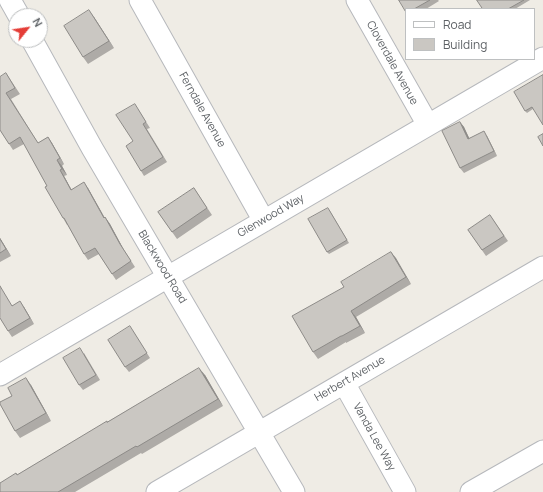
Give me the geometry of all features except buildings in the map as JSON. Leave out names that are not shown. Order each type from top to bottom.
[{"type":"street","name":"Ferndale Avenue","points":[[140,0],[264,221]]},
{"type":"street","name":"Cloverdale Avenue","points":[[357,0],[428,125]]},
{"type":"street","name":"Blackwood Road","points":[[36,48],[92,148],[294,492]]},
{"type":"street","name":"Glenwood Way","points":[[0,373],[168,277],[543,58]]},
{"type":"street","name":"Herbert Avenue","points":[[157,492],[543,267]]},
{"type":"street","name":"Vanda Lee Way","points":[[344,383],[405,492]]},
{"type":"street","points":[[471,492],[542,454]]}]
